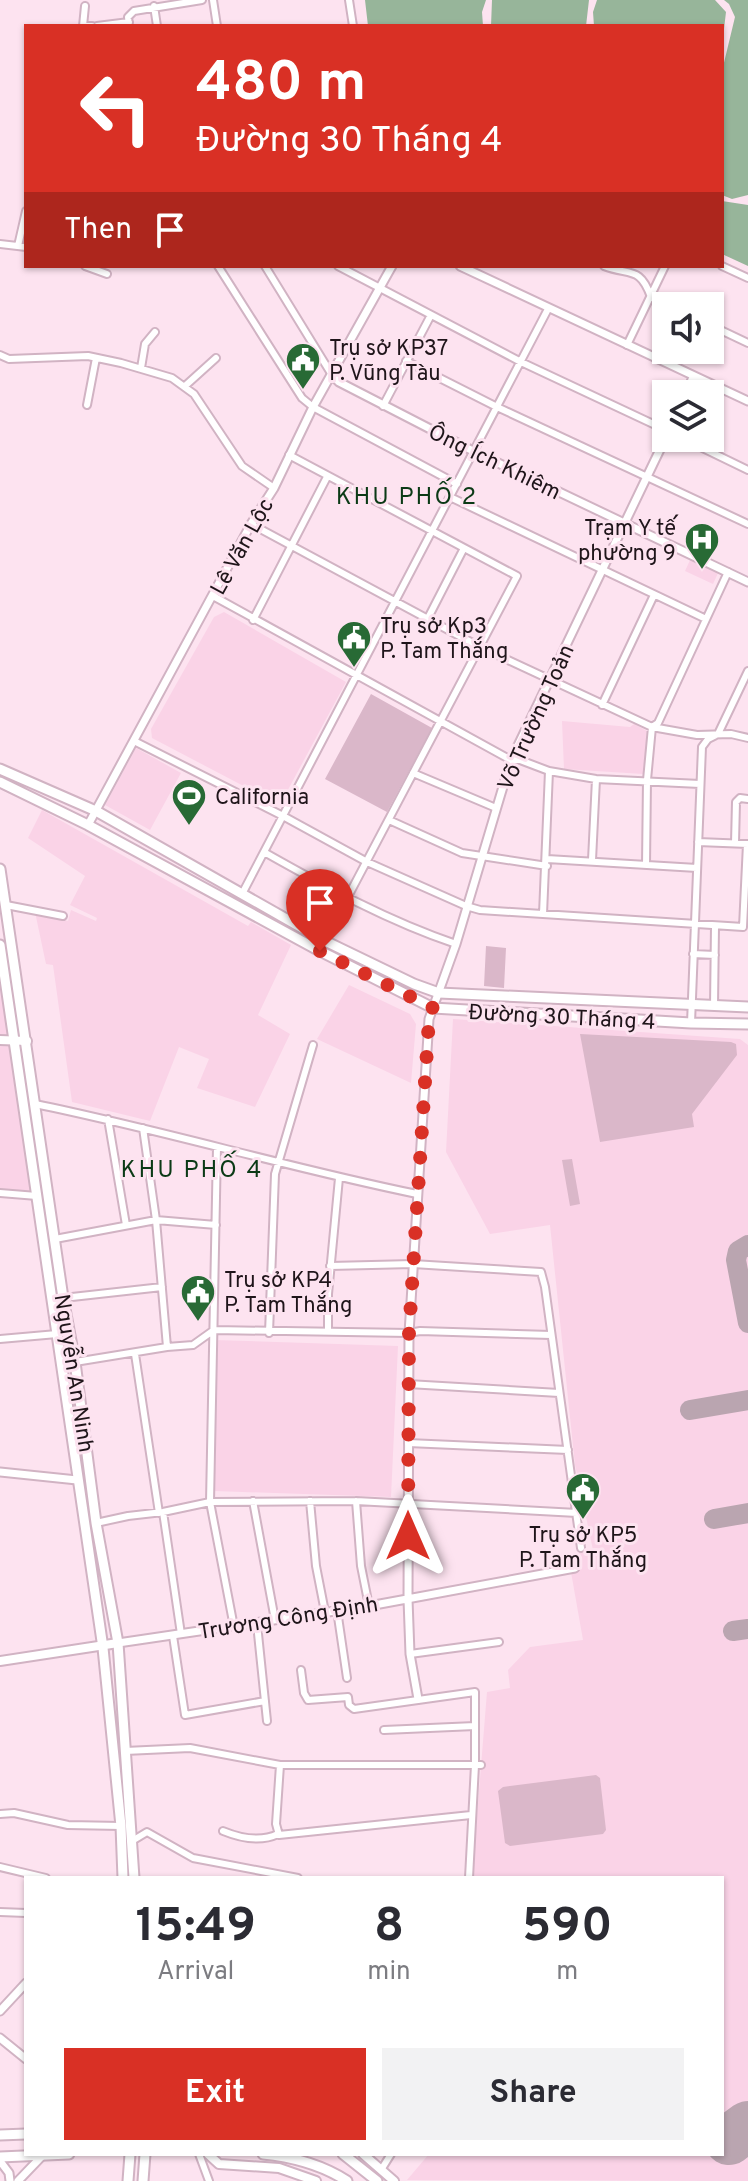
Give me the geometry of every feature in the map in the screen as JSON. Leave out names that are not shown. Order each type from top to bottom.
[{"type":"main road","name":"Đường 30 Tháng 4","points":[[0,769],[96,811],[325,941],[439,993],[743,1007]]},
{"type":"main road","name":"Đường 30 Tháng 4","points":[[0,782],[88,825],[320,951],[433,1008],[743,1024]]},
{"type":"main road","points":[[159,864],[167,851]]},
{"type":"main road","name":"Nguyễn An Ninh","points":[[0,869],[6,905],[11,1010],[24,1027],[27,1041],[96,1523],[118,1643],[134,1876]]},
{"type":"main road","name":"Nguyễn An Ninh","points":[[0,945],[103,1648],[121,1826],[123,1876]]},
{"type":"main road","points":[[743,1007],[743,1024]]},
{"type":"main road","points":[[0,1026],[24,1027]]},
{"type":"main road","points":[[0,1040],[27,1041]]},
{"type":"main road","name":"Trương Công Định","points":[[0,1661],[103,1648],[118,1643]]},
{"type":"main road","points":[[0,2135],[24,2134]]},
{"type":"main road","points":[[0,2159],[42,2156]]},
{"type":"main road","points":[[128,2181],[130,2156]]},
{"type":"main road","points":[[143,2181],[145,2156]]},
{"type":"main road","points":[[210,2156],[219,2164],[279,2168],[316,2181]]},
{"type":"main road","points":[[278,2156],[314,2164],[347,2181]]},
{"type":"main road","points":[[346,2156],[377,2181]]},
{"type":"main road","points":[[365,2156],[394,2181]]},
{"type":"street","points":[[129,24],[128,17],[134,11],[202,0]]},
{"type":"street","points":[[213,0],[217,24]]},
{"type":"street","points":[[343,0],[351,13]]},
{"type":"street","points":[[349,0],[353,24]]},
{"type":"street","points":[[83,24],[85,6]]},
{"type":"street","points":[[154,6],[157,24]]},
{"type":"street","points":[[0,244],[22,246]]},
{"type":"street","points":[[724,267],[748,278]]},
{"type":"street","points":[[90,268],[107,274]]},
{"type":"street","points":[[219,268],[302,398],[313,407],[457,484]]},
{"type":"street","points":[[266,268],[332,375]]},
{"type":"street","points":[[342,268],[521,362],[652,423]]},
{"type":"street","name":"Lê Văn Lộc","points":[[88,825],[251,524],[274,488],[313,407],[390,268]]},
{"type":"street","points":[[464,268],[748,401]]},
{"type":"street","points":[[611,268],[645,280],[651,297]]},
{"type":"street","points":[[627,345],[664,268]]},
{"type":"street","points":[[242,894],[548,309]]},
{"type":"street","points":[[383,406],[431,315]]},
{"type":"street","points":[[141,368],[145,344],[155,332]]},
{"type":"street","points":[[724,332],[748,343]]},
{"type":"street","points":[[0,355],[9,359],[96,358],[172,378],[194,394],[236,459],[274,488]]},
{"type":"street","points":[[87,405],[96,358]]},
{"type":"street","points":[[185,386],[216,358]]},
{"type":"street","points":[[406,361],[748,524]]},
{"type":"street","name":"Ông Ích Khiêm","points":[[332,375],[383,406],[473,451],[748,582]]},
{"type":"street","name":"Võ Trường Toản","points":[[418,1699],[410,1654],[408,1599],[408,1384],[429,1019],[456,944],[511,760],[659,452]]},
{"type":"street","points":[[711,452],[748,470]]},
{"type":"street","points":[[289,455],[517,576],[320,951]]},
{"type":"street","points":[[253,620],[327,477]]},
{"type":"street","points":[[450,497],[706,619]]},
{"type":"street","points":[[251,524],[480,647],[652,727],[697,735],[748,738]]},
{"type":"street","points":[[428,618],[464,548]]},
{"type":"street","points":[[652,727],[658,723],[728,572]]},
{"type":"street","points":[[602,705],[654,595]]},
{"type":"street","points":[[213,596],[511,760],[520,760],[549,771],[596,779],[700,784]]},
{"type":"street","points":[[691,1023],[702,744],[718,734],[748,671]]},
{"type":"street","points":[[646,865],[647,780],[652,727]]},
{"type":"street","points":[[134,741],[367,862],[480,910],[744,926],[747,844],[698,842]]},
{"type":"street","points":[[543,914],[549,771]]},
{"type":"street","points":[[413,773],[496,808]]},
{"type":"street","points":[[592,860],[596,779]]},
{"type":"street","points":[[735,843],[736,802],[740,798],[748,799]]},
{"type":"street","points":[[389,820],[451,848],[481,857],[547,862],[592,860],[697,868]]},
{"type":"street","points":[[264,852],[347,899],[456,944]]},
{"type":"street","points":[[6,905],[63,916]]},
{"type":"street","points":[[714,1006],[715,926]]},
{"type":"street","points":[[693,954],[715,955]]},
{"type":"street","points":[[269,1333],[273,1186],[313,1045]]},
{"type":"street","points":[[35,1104],[417,1194]]},
{"type":"street","points":[[108,1119],[126,1225]]},
{"type":"street","points":[[143,1128],[156,1220],[167,1347]]},
{"type":"street","points":[[217,1147],[210,1502],[234,1627]]},
{"type":"street","points":[[328,1331],[330,1266],[339,1178]]},
{"type":"street","points":[[0,1193],[37,1196]]},
{"type":"street","points":[[55,1239],[156,1220],[216,1225]]},
{"type":"street","points":[[330,1266],[413,1264],[541,1272],[581,1548]]},
{"type":"street","points":[[63,1298],[162,1287]]},
{"type":"street","points":[[75,1362],[193,1345],[214,1330],[551,1335]]},
{"type":"street","points":[[0,1339],[57,1334]]},
{"type":"street","points":[[135,1354],[161,1513],[183,1710],[187,1715],[265,1701]]},
{"type":"street","points":[[408,1384],[559,1393]]},
{"type":"street","points":[[408,1443],[568,1450]]},
{"type":"street","points":[[0,1472],[77,1480]]},
{"type":"street","points":[[253,1501],[275,1620]]},
{"type":"street","points":[[96,1523],[210,1502],[253,1501],[356,1501],[577,1513]]},
{"type":"street","points":[[310,1501],[316,1566],[325,1612]]},
{"type":"street","points":[[356,1501],[361,1566],[369,1606]]},
{"type":"street","name":"Trương Công Định","points":[[118,1643],[369,1606],[575,1568]]},
{"type":"street","points":[[337,1610],[347,1678]]},
{"type":"street","points":[[257,1624],[267,1721]]},
{"type":"street","points":[[410,1654],[499,1642]]},
{"type":"street","points":[[301,1670],[304,1693],[310,1701],[348,1697],[351,1708],[475,1692],[478,1765],[471,1815],[469,1876]]},
{"type":"street","points":[[384,1730],[475,1726]]},
{"type":"street","points":[[125,1751],[190,1748],[280,1765],[478,1765]]},
{"type":"street","points":[[278,1834],[280,1765]]},
{"type":"street","points":[[0,1814],[14,1813],[68,1825],[121,1826]]},
{"type":"street","points":[[223,1831],[250,1838],[471,1815]]},
{"type":"street","points":[[132,1841],[147,1832],[193,1858],[288,1876]]},
{"type":"street","points":[[0,1867],[38,1876]]},
{"type":"street","points":[[0,1912],[24,1913]]},
{"type":"street","points":[[0,2011],[24,1985]]},
{"type":"street","points":[[0,2038],[24,2057]]},
{"type":"street","points":[[18,2181],[42,2156]]},
{"type":"street","points":[[200,2156],[209,2181]]},
{"type":"street","points":[[381,2170],[390,2156]]},
{"type":"street","points":[[0,2159],[9,2173],[10,2181]]},
{"type":"shaded area","points":[[365,0],[486,0],[482,12],[483,24],[368,24]]},
{"type":"shaded area","points":[[492,0],[589,0],[586,24],[491,24]]},
{"type":"shaded area","points":[[597,0],[715,0],[726,12],[724,29],[724,24],[594,24],[593,12]]},
{"type":"shaded area","points":[[724,0],[748,0],[748,195],[732,199],[724,196],[724,63],[735,17]]},
{"type":"shaded area","points":[[724,201],[748,205],[748,266],[724,255]]},
{"type":"shaded area","name":"Trạm Y tế phường 9","points":[[691,558],[719,571],[713,584],[685,571]]},
{"type":"shaded area","points":[[224,612],[346,682],[283,799],[274,802],[152,738],[151,729],[214,617]]},
{"type":"shaded area","points":[[371,694],[432,728],[387,812],[325,779]]},
{"type":"shaded area","points":[[562,721],[630,727],[634,724],[647,731],[643,774],[564,769]]},
{"type":"shaded area","points":[[136,748],[181,773],[150,830],[105,805]]},
{"type":"shaded area","points":[[42,810],[248,926],[251,922],[291,945],[258,1015],[290,1034],[255,1107],[197,1088],[209,1059],[179,1047],[150,1121],[72,1102],[53,965],[46,964],[35,912],[68,921],[71,910],[96,921],[97,918],[70,905],[85,876],[28,838]]},
{"type":"shaded area","points":[[0,945],[37,1196],[0,1193]]},
{"type":"shaded area","points":[[486,946],[506,948],[504,988],[484,986]]},
{"type":"shaded area","points":[[349,985],[410,1014],[416,1024],[411,1083],[317,1039]]},
{"type":"shaded area","points":[[453,1019],[740,1039],[748,1045],[748,2181],[407,2180],[427,2156],[724,2156],[724,1876],[472,1876],[487,1692],[510,1688],[508,1670],[530,1647],[583,1640],[568,1555],[593,1550],[575,1465],[550,1225],[490,1234],[446,1152]]},
{"type":"shaded area","points":[[580,1034],[731,1042],[736,1044],[737,1055],[692,1114],[694,1127],[600,1142]]},
{"type":"shaded area","points":[[572,1159],[580,1204],[570,1206],[562,1160]]},
{"type":"shaded area","points":[[214,1340],[398,1346],[391,1497],[214,1491],[211,1485]]},
{"type":"shaded area","points":[[596,1775],[600,1778],[606,1830],[603,1834],[510,1846],[505,1843],[498,1791],[503,1787]]},
{"type":"taxiway","points":[[748,1245],[738,1251],[736,1260],[748,1323]]},
{"type":"taxiway","points":[[690,1410],[748,1400]]},
{"type":"taxiway","points":[[714,1519],[748,1513]]},
{"type":"taxiway","points":[[733,1631],[748,1629]]},
{"type":"runway","points":[[729,2140],[748,2126]]},
{"type":"place","name":"Trụ sở KP37 P. Vũng Tàu","points":[[303,391]]},
{"type":"place","name":"Trạm Y tế phường 9","points":[[702,571]]},
{"type":"place","name":"Trụ sở Kp3 P. Tam Thắng","points":[[354,669]]},
{"type":"place","name":"California","points":[[189,827]]},
{"type":"place","name":"Trụ sở KP4 P. Tam Thắng","points":[[198,1323]]},
{"type":"place","name":"Trụ sở KP5 P. Tam Thắng","points":[[583,1521]]},
{"type":"district","name":"KHU PHỐ 2","points":[[407,496]]},
{"type":"district","name":"KHU PHỐ 4","points":[[192,1169]]},
{"type":"route","points":[[320,951],[433,1008],[429,1019],[409,1333],[408,1536]]}]
